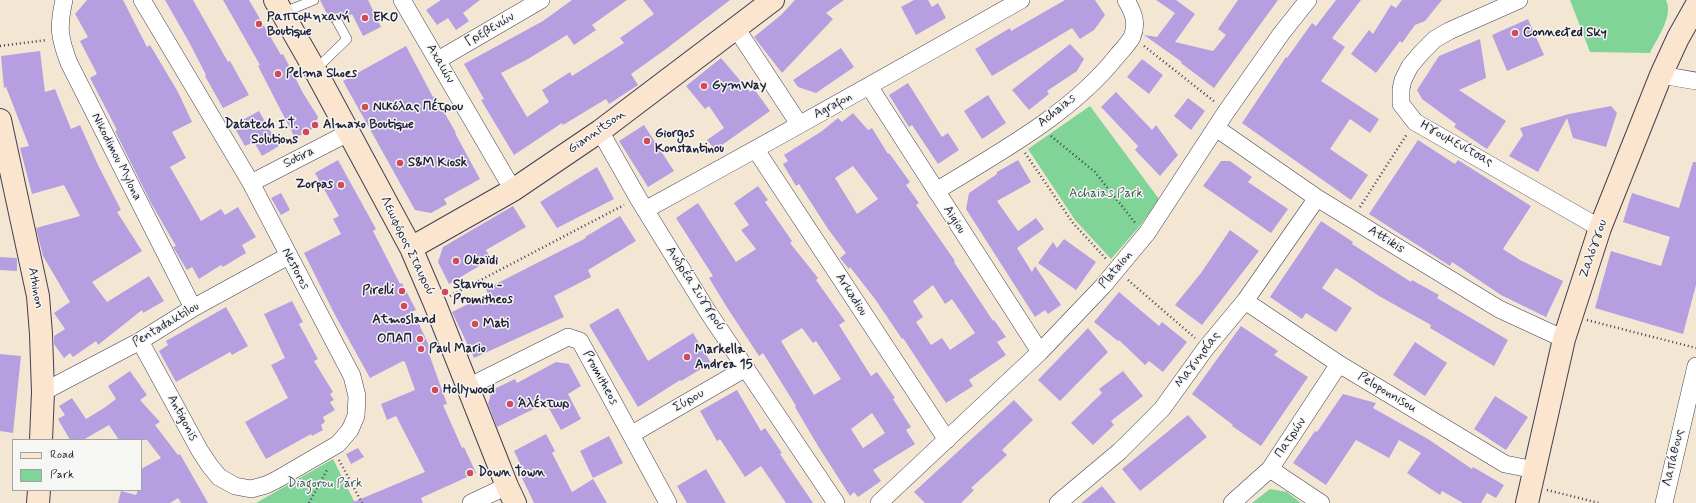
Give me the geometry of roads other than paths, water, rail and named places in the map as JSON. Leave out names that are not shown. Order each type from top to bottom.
[{"type":"street","name":"Nikodimou Mylona","points":[[64,0],[60,20],[60,39],[69,64],[193,308]]},
{"type":"street","name":"Nestoros","points":[[142,0],[251,183],[352,376],[357,396],[356,416],[350,430],[336,448],[266,485],[250,489],[235,486]]},
{"type":"street","name":"Αχαιών","points":[[402,0],[513,190]]},
{"type":"street","name":"Γρεβενών","points":[[438,60],[541,0]]},
{"type":"street","name":"Giannitson","points":[[411,248],[513,190],[600,131],[773,0]]},
{"type":"street","name":"Agrafon","points":[[642,204],[756,150],[799,124],[870,86],[1021,0]]},
{"type":"street","name":"Achaias","points":[[936,191],[1018,141],[1042,124],[1092,83],[1111,63],[1132,37],[1136,19],[1126,0]]},
{"type":"street","name":"Plataion","points":[[879,503],[1040,352],[1116,271],[1147,233],[1226,112],[1281,34],[1308,0]]},
{"type":"street","name":"Ηγουμενίτσας","points":[[1519,0],[1449,31],[1435,39],[1410,66],[1401,88],[1401,104],[1415,122],[1600,228]]},
{"type":"street","name":"Λεωφόρος Σταυρού","points":[[278,6],[316,70],[348,133],[411,248],[435,304],[511,495]]},
{"type":"street","name":"Ζαλόγγου","points":[[1532,486],[1564,339],[1600,228],[1661,75],[1678,38],[1696,6]]},
{"type":"street","points":[[736,28],[799,124]]},
{"type":"street","points":[[1661,75],[1696,80]]},
{"type":"street","name":"Aigiou","points":[[870,86],[1040,352]]},
{"type":"street","name":"Attikis","points":[[1216,128],[1318,198],[1499,309],[1564,339]]},
{"type":"street","name":"Athinon","points":[[1,130],[38,296],[43,392],[41,439]]},
{"type":"street","name":"Ανδρέα Συγγρού","points":[[600,131],[642,204],[708,312],[836,503]]},
{"type":"street","name":"Sotira","points":[[251,183],[348,133]]},
{"type":"street","name":"Arkadiou","points":[[756,150],[946,440]]},
{"type":"street","name":"Μαγνησίας","points":[[1058,503],[1120,451],[1162,409],[1206,348],[1245,301],[1318,198]]},
{"type":"street","name":"Pentadaktilou","points":[[43,392],[140,341],[193,308],[288,256]]},
{"type":"street","name":"Peloponnisou","points":[[1245,301],[1339,364],[1505,464],[1532,486]]},
{"type":"street","name":"Promitheos","points":[[468,387],[568,337],[580,341],[632,434],[668,503]]},
{"type":"street","name":"Antigonis","points":[[140,341],[206,462],[219,477],[235,486]]},
{"type":"street","name":"Πατρών","points":[[1232,503],[1270,469],[1339,364]]},
{"type":"street","name":"Λαπάθους","points":[[1664,503],[1696,366]]},
{"type":"street","name":"Σύρου","points":[[632,434],[746,368]]},
{"type":"street","points":[[1270,469],[1321,503]]},
{"type":"street","points":[[38,503],[39,491]]},
{"type":"street","points":[[471,503],[511,495]]},
{"type":"lane","points":[[278,6],[314,0]]},
{"type":"lane","points":[[316,70],[347,39],[338,21]]},
{"type":"place","name":"EKO","points":[[365,18]]},
{"type":"place","name":"Ραπτομηχανή Boutique","points":[[259,24]]},
{"type":"place","name":"Connected Sky","points":[[1515,33]]},
{"type":"place","name":"Pelma Shoes","points":[[278,74]]},
{"type":"place","name":"GymWay","points":[[704,86]]},
{"type":"place","name":"Νικόλας Πέτρου","points":[[365,107]]},
{"type":"place","name":"Almaxo Boutique","points":[[315,125]]},
{"type":"place","name":"Datatech I.T. Solutions","points":[[306,132]]},
{"type":"place","name":"Giorgos Konstantinou","points":[[647,141]]},
{"type":"place","name":"S&M Kiosk","points":[[400,163]]},
{"type":"place","name":"Zorpas","points":[[341,185]]},
{"type":"place","name":"Okaïdi","points":[[456,261]]},
{"type":"place","name":"Pirelli","points":[[402,291]]},
{"type":"place","name":"Stavrou - Promitheos","points":[[445,292]]},
{"type":"place","name":"Atmosland","points":[[404,306]]},
{"type":"place","name":"Mati","points":[[475,324]]},
{"type":"place","name":"ΟΠΑΠ","points":[[420,339]]},
{"type":"place","name":"Paul Mario","points":[[421,349]]},
{"type":"place","name":"Markella Andrea 15","points":[[687,357]]},
{"type":"place","name":"Hollywood","points":[[435,390]]},
{"type":"place","name":"Άλέχτωρ","points":[[510,404]]},
{"type":"place","name":"Down Town","points":[[470,473]]},
{"type":"park label","name":"Achaias Park","points":[[1106,194]]},
{"type":"park label","name":"Diagorou Park","points":[[325,484]]}]
